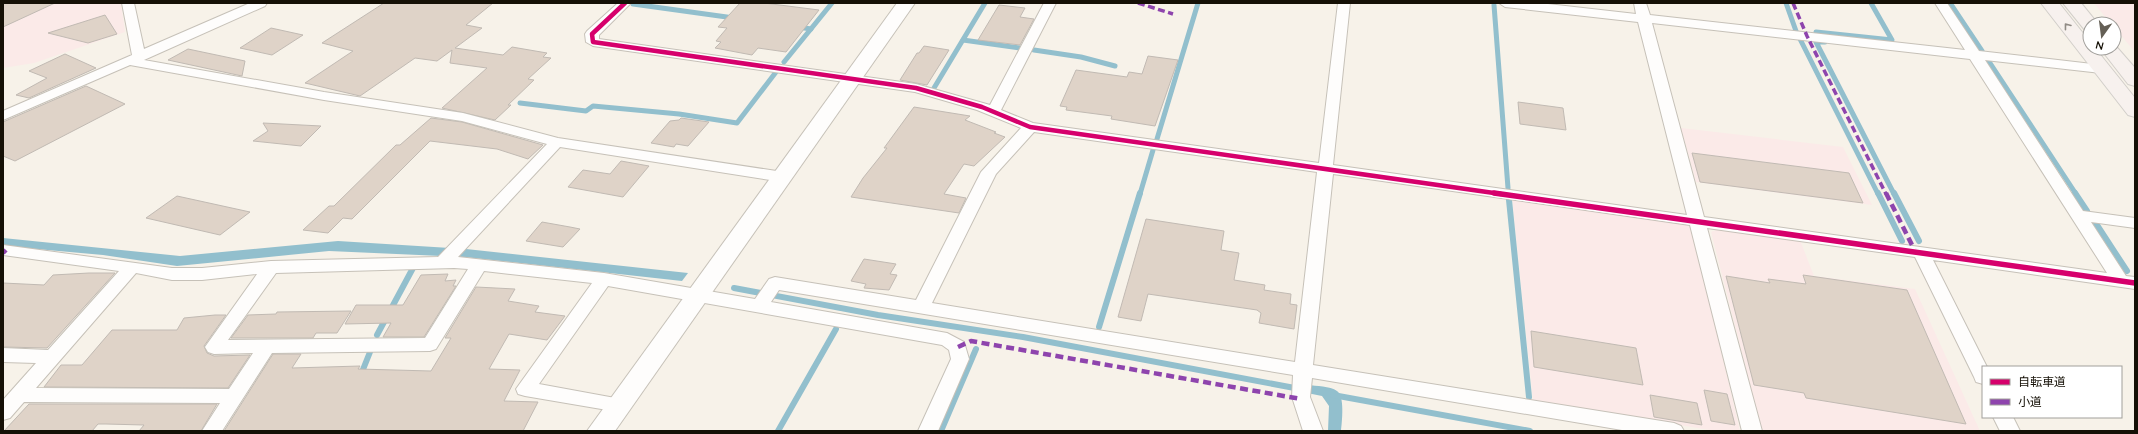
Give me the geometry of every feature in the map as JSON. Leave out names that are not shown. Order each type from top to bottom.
[{"type":"main road","points":[[2050,3],[2135,111]]},
{"type":"main road","points":[[2072,3],[2083,16]]},
{"type":"main road","points":[[2116,56],[2133,75]]},
{"type":"street","points":[[128,3],[134,59]]},
{"type":"street","points":[[3,116],[261,3]]},
{"type":"street","points":[[625,3],[592,34],[593,42],[853,78],[933,92],[993,112],[1030,127],[1904,249],[1921,253],[2129,285]]},
{"type":"street","points":[[600,431],[783,177],[905,3]]},
{"type":"street","points":[[993,112],[1050,3]]},
{"type":"street","points":[[1313,431],[1302,381],[1344,3]]},
{"type":"street","points":[[1505,3],[2101,68]]},
{"type":"street","points":[[1640,3],[1752,431]]},
{"type":"street","points":[[1941,3],[2079,215],[2129,285]]},
{"type":"street","points":[[134,59],[324,96],[464,117],[557,142],[783,177]]},
{"type":"street","points":[[921,307],[989,172],[1030,127]]},
{"type":"street","points":[[449,256],[557,142]]},
{"type":"street","points":[[2079,215],[2135,223]]},
{"type":"street","points":[[3,250],[132,267],[172,274],[202,274],[270,267],[449,256],[479,265],[604,279],[698,294],[764,300],[947,339],[958,347],[960,359],[928,431]]},
{"type":"street","points":[[1921,253],[1982,375]]},
{"type":"street","points":[[270,267],[214,347],[430,344],[479,265]]},
{"type":"street","points":[[3,413],[132,267]]},
{"type":"street","points":[[604,279],[524,389],[619,405]]},
{"type":"street","points":[[764,300],[775,282],[921,307],[1302,381],[1674,431]]},
{"type":"street","points":[[212,431],[267,346]]},
{"type":"street","points":[[3,355],[52,357]]},
{"type":"street","points":[[19,395],[234,396]]},
{"type":"street","points":[[2004,418],[2010,431]]},
{"type":"shaded area","points":[[3,3],[121,3],[125,32],[34,63],[3,68]]},
{"type":"shaded area","points":[[2094,3],[2135,3],[2135,52],[2122,37],[2122,16],[2105,16]]},
{"type":"shaded area","points":[[1681,128],[1843,147],[1872,205],[1696,182]]},
{"type":"shaded area","points":[[1512,198],[1684,223],[1693,230],[1740,431],[1715,431],[1533,400]]},
{"type":"shaded area","points":[[1719,229],[1800,240],[1814,276],[1915,289],[1980,431],[1762,431],[1711,232]]},
{"type":"water","points":[[3,238],[180,256],[338,241],[466,249],[688,273],[682,281],[464,257],[329,251],[177,266],[103,255],[3,246]]},
{"type":"water","points":[[1308,385],[1331,388],[1340,394],[1342,403],[1341,431],[1328,431],[1329,406],[1322,396],[1307,393]]},
{"type":"building","points":[[3,3],[55,3],[3,27]]},
{"type":"building","points":[[384,3],[493,3],[466,25],[482,28],[455,48],[503,55],[512,47],[547,53],[543,57],[551,58],[528,79],[534,80],[495,120],[442,108],[487,68],[450,63],[452,50],[437,61],[415,58],[360,96],[305,83],[353,51],[322,43]]},
{"type":"building","points":[[740,3],[764,3],[819,10],[786,52],[758,48],[752,55],[715,48],[721,42],[716,41],[727,28],[718,27]]},
{"type":"building","points":[[999,5],[1025,8],[1020,17],[1034,19],[1020,45],[978,40]]},
{"type":"building","points":[[105,15],[117,34],[88,43],[48,33]]},
{"type":"building","points":[[271,28],[303,35],[272,55],[240,48]]},
{"type":"building","points":[[924,46],[949,50],[927,85],[900,80],[917,53],[919,53]]},
{"type":"building","points":[[188,49],[245,61],[242,76],[168,60]]},
{"type":"building","points":[[65,54],[96,68],[29,98],[16,95],[47,78],[29,71]]},
{"type":"building","points":[[1148,56],[1178,60],[1155,126],[1111,119],[1112,116],[1066,110],[1067,107],[1060,106],[1076,70],[1127,77],[1129,72],[1142,74]]},
{"type":"building","points":[[86,86],[125,104],[15,161],[3,156],[3,122]]},
{"type":"building","points":[[1518,102],[1563,108],[1566,130],[1520,124]]},
{"type":"building","points":[[914,107],[970,116],[965,120],[1005,137],[974,166],[964,164],[944,194],[966,198],[959,213],[851,197],[863,178],[887,148],[884,148]]},
{"type":"building","points":[[431,118],[462,122],[543,145],[528,159],[497,149],[430,141],[352,219],[343,218],[328,233],[303,230],[329,206],[334,206],[396,145],[400,145]]},
{"type":"building","points":[[681,118],[709,122],[688,146],[676,144],[674,147],[651,143],[670,121],[679,120]]},
{"type":"building","points":[[263,123],[321,126],[301,146],[253,141],[268,131]]},
{"type":"building","points":[[1692,153],[1849,173],[1863,203],[1700,182]]},
{"type":"building","points":[[621,161],[649,166],[623,197],[568,187],[583,170],[610,174]]},
{"type":"building","points":[[177,196],[250,212],[220,235],[146,218]]},
{"type":"building","points":[[1146,219],[1224,231],[1221,250],[1239,253],[1234,280],[1265,285],[1264,290],[1291,294],[1290,304],[1297,305],[1294,329],[1259,323],[1261,313],[1257,310],[1148,294],[1141,321],[1118,317]]},
{"type":"building","points":[[542,222],[580,229],[563,247],[526,241]]},
{"type":"building","points":[[864,259],[896,264],[890,274],[897,275],[889,290],[864,288],[866,284],[851,281]]},
{"type":"building","points":[[115,273],[47,348],[3,347],[3,283],[44,285],[53,275]]},
{"type":"building","points":[[448,274],[445,281],[456,280],[453,286],[456,286],[424,337],[383,337],[391,323],[345,324],[356,305],[403,305],[421,275]]},
{"type":"building","points":[[1803,275],[1907,290],[1966,424],[1806,398],[1804,393],[1754,385],[1726,276],[1770,283],[1768,279],[1806,284]]},
{"type":"building","points":[[476,287],[515,289],[508,301],[539,306],[535,312],[565,316],[547,340],[509,334],[489,369],[520,370],[504,401],[538,402],[523,431],[224,431],[273,354],[301,354],[292,368],[360,366],[358,369],[431,371],[451,338],[445,338]]},
{"type":"building","points":[[351,311],[337,333],[316,333],[313,338],[231,338],[248,315],[276,314],[277,312]]},
{"type":"building","points":[[226,315],[204,346],[207,353],[214,356],[250,355],[228,388],[44,387],[61,365],[82,365],[112,330],[177,330],[184,318]]},
{"type":"building","points":[[1531,331],[1636,348],[1643,385],[1534,367]]},
{"type":"building","points":[[1704,390],[1727,394],[1735,425],[1711,421]]},
{"type":"building","points":[[1650,395],[1697,403],[1702,425],[1654,417]]},
{"type":"building","points":[[29,404],[217,404],[201,431],[139,431],[144,425],[98,424],[92,431],[4,431]]},
{"type":"waterway","points":[[811,29],[832,3]]},
{"type":"waterway","points":[[934,88],[985,3]]},
{"type":"waterway","points":[[1157,139],[1198,3]]},
{"type":"waterway","points":[[1786,3],[1796,31]]},
{"type":"waterway","points":[[1816,32],[1892,40],[1871,3]]},
{"type":"waterway","points":[[1950,3],[1982,51]]},
{"type":"waterway","points":[[633,4],[734,18]]},
{"type":"waterway","points":[[1494,5],[1508,188]]},
{"type":"waterway","points":[[798,27],[811,29]]},
{"type":"waterway","points":[[784,62],[811,29]]},
{"type":"waterway","points":[[1800,39],[1878,194]]},
{"type":"waterway","points":[[963,40],[1020,48]]},
{"type":"waterway","points":[[1825,42],[1816,42],[1894,194]]},
{"type":"waterway","points":[[1034,50],[1081,57],[1115,66]]},
{"type":"waterway","points":[[1988,60],[2076,194]]},
{"type":"waterway","points":[[520,103],[586,111],[593,106],[679,114],[737,123],[776,72]]},
{"type":"waterway","points":[[1140,194],[1153,150]]},
{"type":"waterway","points":[[1099,327],[1140,193]]},
{"type":"waterway","points":[[1878,193],[1902,241]]},
{"type":"waterway","points":[[1894,193],[1919,241]]},
{"type":"waterway","points":[[2075,193],[2087,211]]},
{"type":"waterway","points":[[1509,200],[1529,397]]},
{"type":"waterway","points":[[2095,222],[2127,271]]},
{"type":"waterway","points":[[377,335],[413,268]]},
{"type":"waterway","points":[[734,288],[878,315],[1023,337],[1300,389]]},
{"type":"waterway","points":[[778,431],[836,329]]},
{"type":"waterway","points":[[941,431],[976,349]]},
{"type":"waterway","points":[[360,377],[370,352]]},
{"type":"waterway","points":[[1333,395],[1530,431]]},
{"type":"marked path","points":[[1138,3],[1173,14]]},
{"type":"marked path","points":[[1793,3],[1807,36],[1916,253]]},
{"type":"marked path","points":[[3,253],[6,250]]},
{"type":"marked path","points":[[958,347],[971,341],[1301,399]]},
{"type":"cycle path","points":[[625,3],[592,34],[593,42],[916,88],[982,107],[1030,127],[2135,283]]}]
